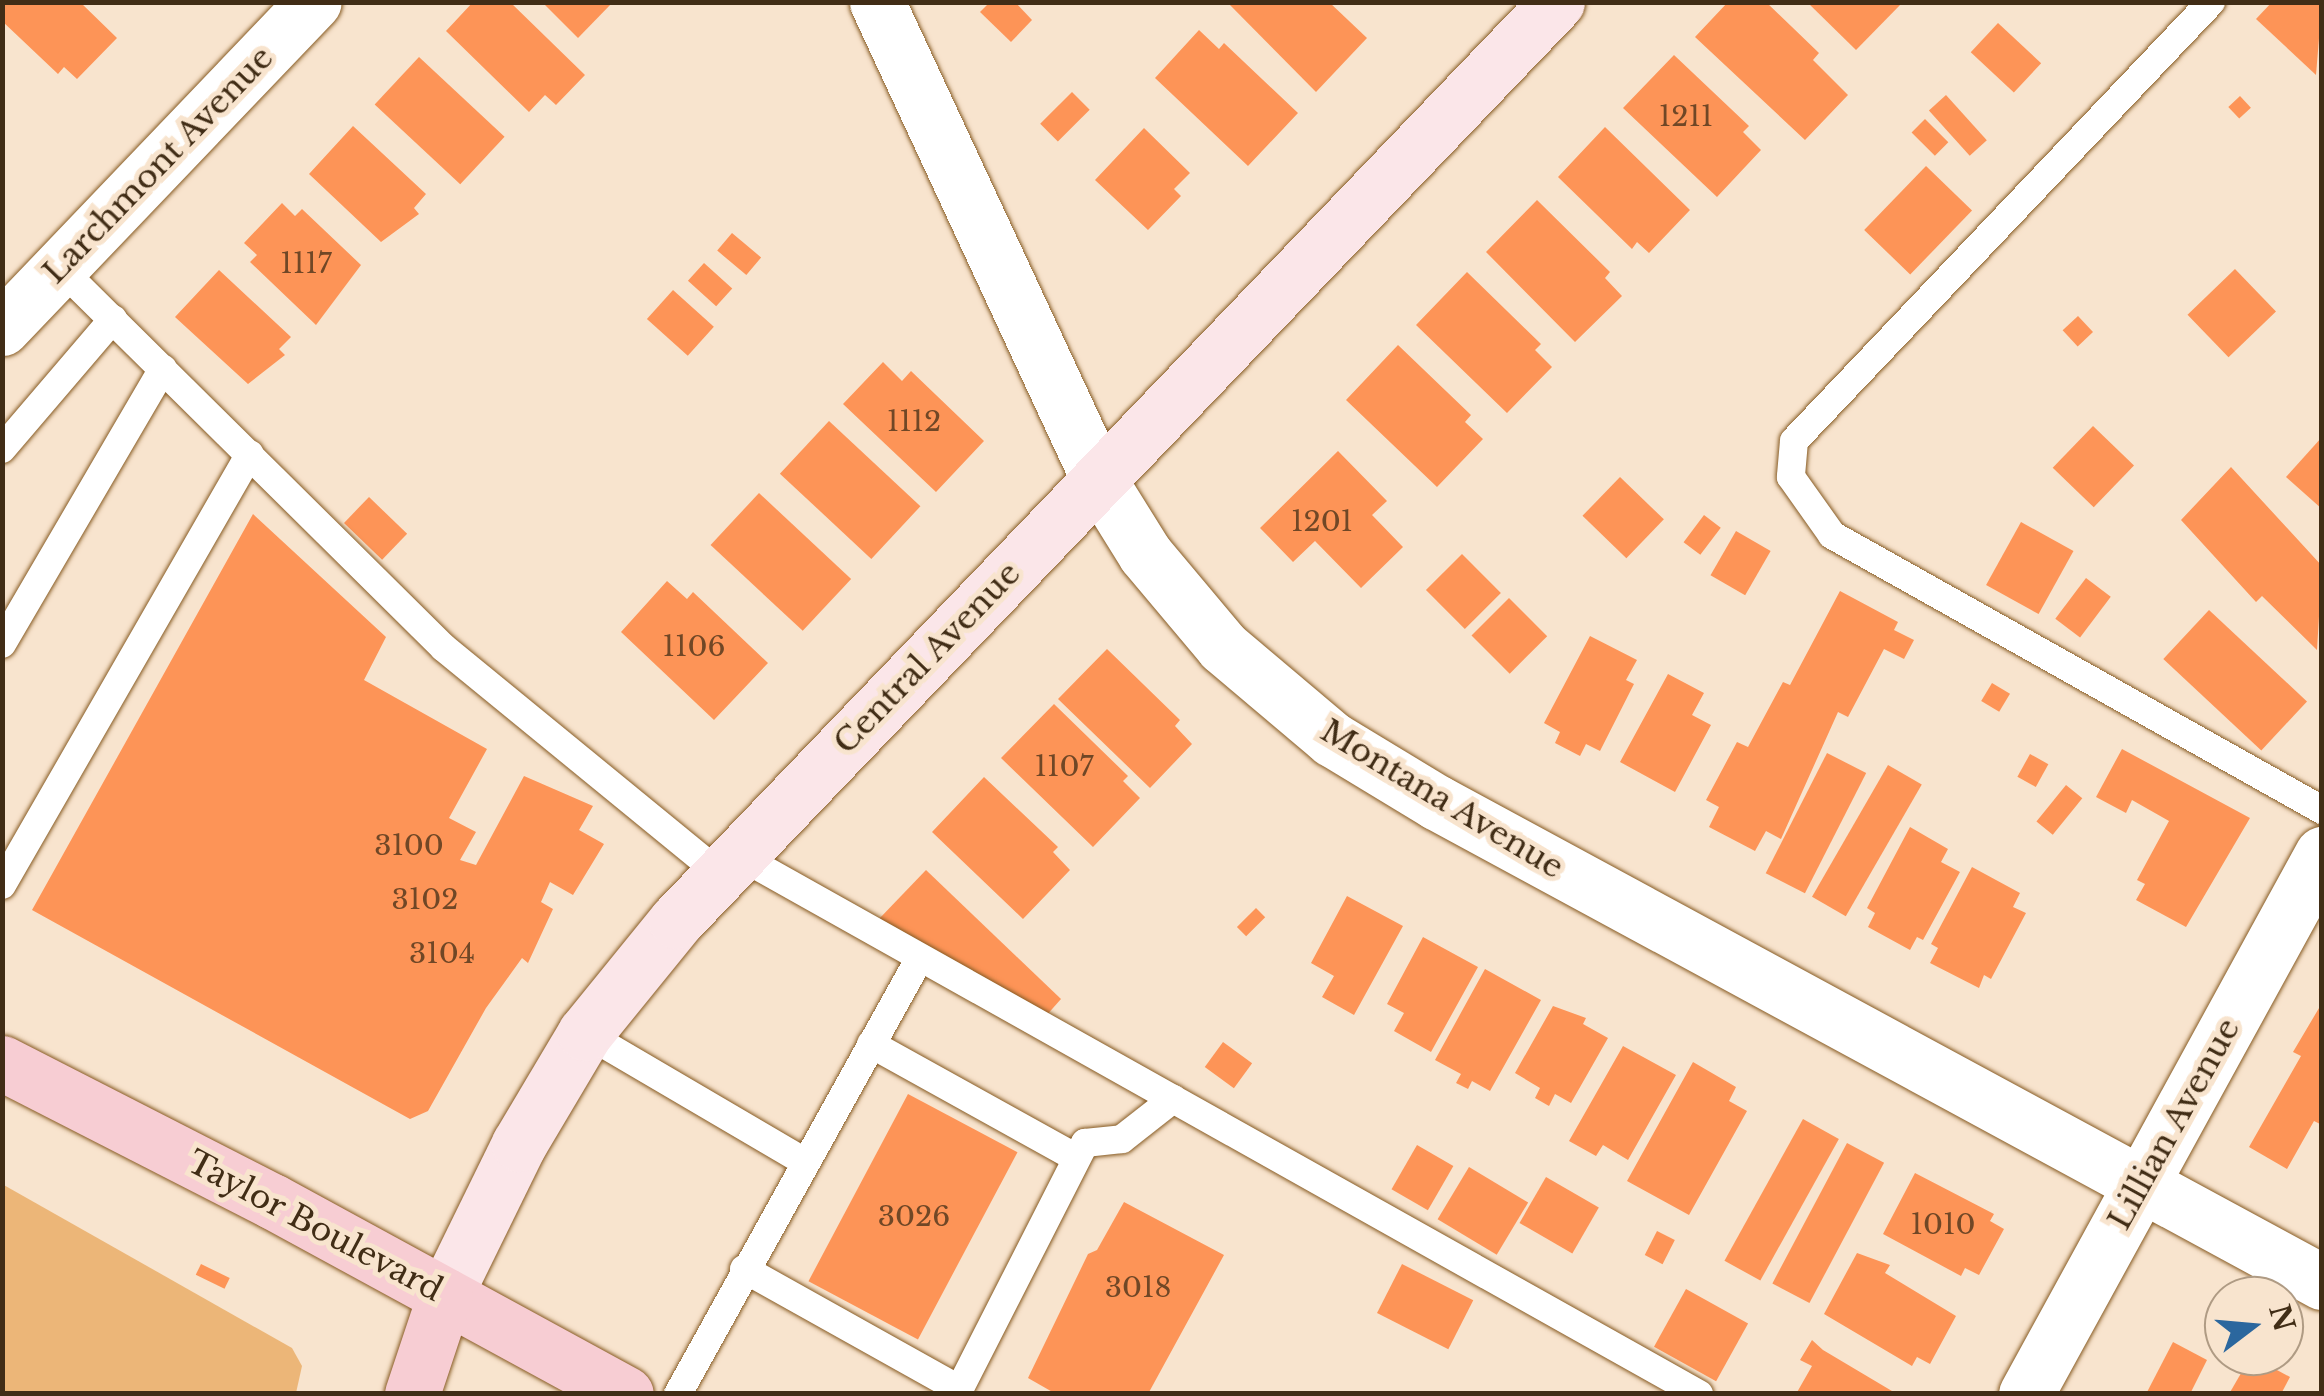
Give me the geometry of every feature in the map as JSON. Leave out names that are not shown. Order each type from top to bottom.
[{"type":"main road","name":"Taylor Boulevard","points":[[2,1064],[445,1294],[626,1394]]},
{"type":"main road","name":"Central Avenue","points":[[412,1394],[445,1294]]},
{"type":"street","name":"Larchmont Avenue","points":[[2,328],[314,2]]},
{"type":"street","name":"Montana Avenue","points":[[876,2],[1100,480],[1144,554],[1224,647],[1332,739],[2322,1282]]},
{"type":"street","name":"Central Avenue","points":[[445,1294],[519,1144],[586,1033],[729,864],[1557,2]]},
{"type":"street","name":"Lillian Avenue","points":[[2026,1394],[2322,854]]},
{"type":"lane","points":[[2211,2],[1794,441],[1791,477],[1832,535],[2322,810]]},
{"type":"lane","points":[[60,268],[444,648],[729,864],[918,960],[1173,1099],[1698,1394]]},
{"type":"lane","points":[[2,449],[113,318]]},
{"type":"lane","points":[[2,644],[163,369]]},
{"type":"lane","points":[[2,885],[250,454]]},
{"type":"lane","points":[[678,1394],[918,960]]},
{"type":"lane","points":[[586,1033],[805,1162]]},
{"type":"lane","points":[[870,1044],[1076,1158]]},
{"type":"lane","points":[[744,1269],[958,1391],[1084,1143],[1122,1139],[1173,1099]]},
{"type":"shaded area","points":[[2,1184],[292,1348],[302,1366],[296,1393],[3,1393]]},
{"type":"building","points":[[2,2],[80,2],[117,38],[77,79],[64,67],[58,74],[2,21]]},
{"type":"building","points":[[473,2],[510,2],[585,75],[556,105],[545,95],[529,112],[446,31]]},
{"type":"building","points":[[542,2],[613,2],[578,38]]},
{"type":"building","points":[[990,2],[1015,2],[1032,20],[1011,42],[980,12]]},
{"type":"building","points":[[1227,2],[1329,2],[1367,38],[1316,92]]},
{"type":"building","points":[[1728,2],[1766,2],[1819,53],[1813,60],[1848,95],[1805,140],[1695,37]]},
{"type":"building","points":[[1807,2],[1903,2],[1856,50]]},
{"type":"building","points":[[2272,2],[2322,2],[2316,75],[2256,19]]},
{"type":"building","points":[[1998,23],[2041,63],[2014,92],[1971,52]]},
{"type":"building","points":[[1199,30],[1219,49],[1224,43],[1298,113],[1248,166],[1155,78]]},
{"type":"building","points":[[1674,55],[1749,126],[1743,132],[1761,150],[1717,197],[1623,108]]},
{"type":"building","points":[[419,57],[505,137],[460,184],[375,105]]},
{"type":"building","points":[[1072,92],[1090,110],[1058,141],[1040,124]]},
{"type":"building","points":[[1946,95],[1987,140],[1970,156],[1929,110]]},
{"type":"building","points":[[2240,96],[2251,108],[2239,119],[2228,107]]},
{"type":"building","points":[[1925,119],[1948,142],[1935,156],[1912,132]]},
{"type":"building","points":[[353,126],[426,194],[414,208],[419,214],[381,242],[309,174]]},
{"type":"building","points":[[1605,127],[1690,210],[1649,253],[1637,242],[1632,249],[1558,177]]},
{"type":"building","points":[[1144,128],[1190,173],[1174,189],[1181,196],[1148,230],[1095,180]]},
{"type":"building","points":[[1926,166],[1972,210],[1910,274],[1864,230]]},
{"type":"building","points":[[1537,200],[1610,272],[1605,278],[1622,296],[1575,342],[1486,252]]},
{"type":"building","points":[[282,203],[295,216],[302,209],[361,265],[316,325],[250,262],[257,255],[244,243]]},
{"type":"building","points":[[732,233],[761,257],[746,275],[717,251]]},
{"type":"building","points":[[704,263],[732,288],[716,306],[688,281]]},
{"type":"building","points":[[2235,269],[2276,311],[2229,357],[2188,315]]},
{"type":"building","points":[[219,270],[291,337],[279,349],[285,355],[248,384],[175,317]]},
{"type":"building","points":[[1467,272],[1541,344],[1535,350],[1552,367],[1507,413],[1416,325]]},
{"type":"building","points":[[673,290],[714,327],[688,356],[647,319]]},
{"type":"building","points":[[2078,316],[2093,332],[2078,346],[2063,330]]},
{"type":"building","points":[[1398,345],[1471,415],[1465,422],[1483,439],[1437,487],[1346,400]]},
{"type":"building","points":[[883,362],[902,381],[911,371],[984,441],[936,492],[843,404]]},
{"type":"building","points":[[829,421],[920,506],[871,559],[780,474]]},
{"type":"building","points":[[2093,426],[2134,466],[2094,507],[2053,468]]},
{"type":"building","points":[[2322,437],[2322,509],[2286,477]]},
{"type":"building","points":[[1338,451],[1387,501],[1372,515],[1403,547],[1361,588],[1315,541],[1293,562],[1260,528]]},
{"type":"building","points":[[2231,467],[2322,566],[2317,650],[2262,596],[2256,602],[2181,520]]},
{"type":"building","points":[[1620,477],[1664,519],[1626,558],[1582,516]]},
{"type":"building","points":[[759,493],[851,579],[803,631],[711,545]]},
{"type":"building","points":[[369,497],[407,534],[382,560],[344,523]]},
{"type":"building","points":[[253,514],[386,637],[364,680],[487,749],[449,818],[476,832],[460,860],[476,865],[524,776],[593,806],[579,830],[604,844],[573,895],[550,882],[541,902],[553,909],[528,963],[522,958],[486,1008],[428,1111],[410,1119],[32,910]]},
{"type":"building","points":[[1704,515],[1721,528],[1700,555],[1684,542]]},
{"type":"building","points":[[2021,522],[2073,551],[2039,614],[1986,585]]},
{"type":"building","points":[[1736,531],[1771,551],[1745,595],[1710,575]]},
{"type":"building","points":[[1462,554],[1501,593],[1465,629],[1426,590]]},
{"type":"building","points":[[2086,578],[2111,597],[2080,637],[2055,619]]},
{"type":"building","points":[[667,581],[687,599],[693,592],[768,663],[714,720],[621,632]]},
{"type":"building","points":[[1840,591],[1898,622],[1894,630],[1914,640],[1904,659],[1884,649],[1848,717],[1838,712],[1781,839],[1766,831],[1755,851],[1709,827],[1719,807],[1706,800],[1737,742],[1748,747],[1783,682],[1790,685]]},
{"type":"building","points":[[1509,598],[1547,636],[1510,674],[1472,635]]},
{"type":"building","points":[[2209,610],[2307,701],[2261,750],[2163,659]]},
{"type":"building","points":[[1590,636],[1637,660],[1626,680],[1634,684],[1600,751],[1586,744],[1580,756],[1555,743],[1560,732],[1544,723]]},
{"type":"building","points":[[1107,649],[1180,720],[1175,726],[1192,744],[1150,788],[1058,699]]},
{"type":"building","points":[[1668,674],[1704,693],[1692,715],[1711,725],[1675,792],[1620,762]]},
{"type":"building","points":[[1992,683],[2010,694],[1999,712],[1981,701]]},
{"type":"building","points":[[1054,704],[1128,776],[1123,781],[1140,798],[1093,847],[1001,758]]},
{"type":"building","points":[[2122,749],[2250,818],[2186,927],[2136,900],[2145,884],[2137,880],[2169,821],[2132,800],[2126,813],[2096,797]]},
{"type":"building","points":[[1827,753],[1866,773],[1805,893],[1766,873]]},
{"type":"building","points":[[2030,754],[2048,764],[2036,787],[2017,777]]},
{"type":"building","points":[[1888,765],[1922,784],[1846,916],[1812,897]]},
{"type":"building","points":[[984,777],[1058,847],[1053,852],[1070,870],[1023,919],[932,832]]},
{"type":"building","points":[[2066,785],[2082,798],[2053,835],[2036,822]]},
{"type":"building","points":[[1910,827],[1948,849],[1941,862],[1960,872],[1923,940],[1917,937],[1910,950],[1868,927],[1875,913],[1867,908]]},
{"type":"building","points":[[1972,867],[2020,893],[2013,907],[2026,913],[1991,979],[1984,975],[1979,988],[1930,963],[1938,948],[1931,944]]},
{"type":"building","points":[[926,870],[1061,999],[1045,1017],[878,920]]},
{"type":"building","points":[[1347,896],[1403,926],[1354,1015],[1322,997],[1334,976],[1311,963]]},
{"type":"building","points":[[1256,908],[1265,917],[1246,936],[1237,927]]},
{"type":"building","points":[[1423,937],[1478,967],[1431,1052],[1394,1031],[1404,1013],[1387,1004]]},
{"type":"building","points":[[1485,969],[1541,1000],[1490,1091],[1472,1081],[1468,1089],[1456,1083],[1461,1074],[1435,1060]]},
{"type":"building","points":[[2322,1003],[2322,1125],[2314,1121],[2287,1169],[2249,1147],[2301,1056],[2293,1052]]},
{"type":"building","points":[[1553,1006],[1586,1018],[1583,1024],[1608,1038],[1571,1103],[1555,1094],[1549,1106],[1535,1098],[1540,1088],[1515,1073]]},
{"type":"building","points":[[1223,1042],[1252,1063],[1234,1088],[1205,1067]]},
{"type":"building","points":[[1623,1046],[1676,1075],[1628,1160],[1603,1145],[1596,1156],[1569,1141]]},
{"type":"building","points":[[1693,1062],[1736,1087],[1729,1101],[1747,1111],[1689,1215],[1627,1181]]},
{"type":"building","points":[[908,1094],[1017,1152],[918,1339],[808,1281]]},
{"type":"building","points":[[1803,1119],[1839,1139],[1760,1281],[1724,1261]]},
{"type":"building","points":[[1847,1143],[1884,1163],[1809,1303],[1772,1283]]},
{"type":"building","points":[[1417,1145],[1453,1166],[1428,1210],[1392,1189]]},
{"type":"building","points":[[1469,1167],[1528,1203],[1497,1255],[1438,1219]]},
{"type":"building","points":[[1915,1173],[1994,1214],[1990,1221],[2004,1229],[1979,1275],[1965,1268],[1961,1276],[1883,1234]]},
{"type":"building","points":[[1546,1177],[1599,1208],[1572,1253],[1520,1223]]},
{"type":"building","points":[[1124,1202],[1224,1255],[1148,1394],[1056,1394],[1028,1378],[1088,1254],[1097,1250]]},
{"type":"building","points":[[1657,1231],[1675,1240],[1663,1264],[1645,1255]]},
{"type":"building","points":[[1857,1253],[1890,1265],[1885,1273],[1956,1316],[1930,1364],[1917,1357],[1912,1366],[1824,1314]]},
{"type":"building","points":[[201,1264],[230,1278],[225,1289],[196,1275]]},
{"type":"building","points":[[1402,1264],[1473,1300],[1448,1349],[1377,1313]]},
{"type":"building","points":[[1686,1289],[1748,1323],[1716,1381],[1654,1347]]},
{"type":"building","points":[[1812,1340],[1897,1394],[1796,1394],[1812,1366],[1800,1360]]},
{"type":"building","points":[[2173,1342],[2204,1358],[2190,1394],[2146,1394]]},
{"type":"building","points":[[2239,1376],[2290,1377],[2281,1394],[2229,1394]]}]
